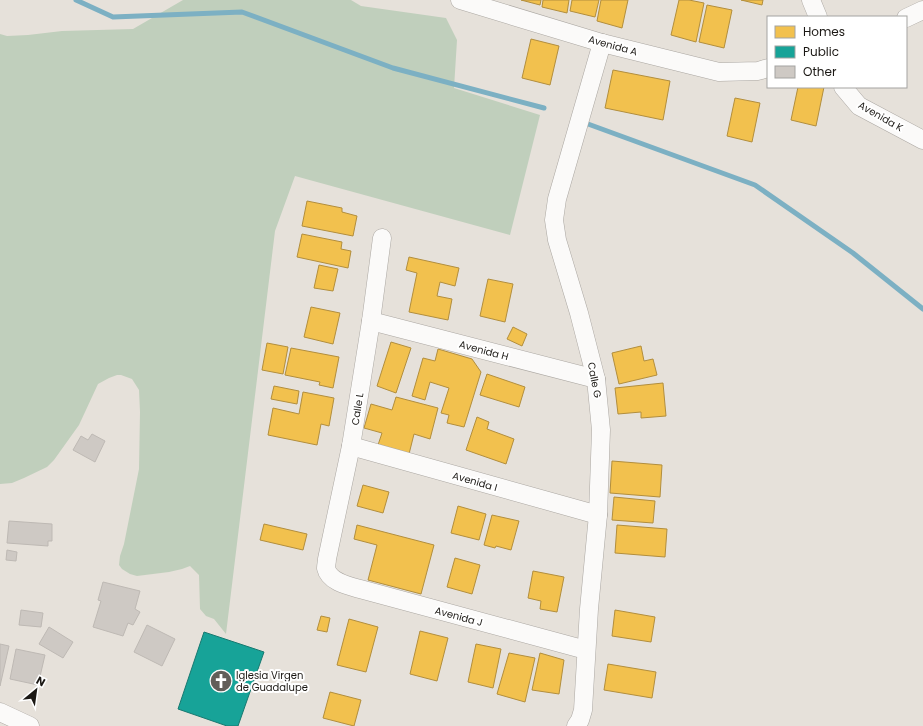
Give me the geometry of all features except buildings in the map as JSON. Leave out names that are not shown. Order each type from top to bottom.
[{"type":"street","name":"Avenida A","points":[[460,0],[602,43],[719,72],[758,71],[767,68]]},
{"type":"street","points":[[811,0],[818,16]]},
{"type":"street","points":[[907,18],[923,10]]},
{"type":"street","name":"Calle G","points":[[576,726],[580,720],[583,710],[589,609],[598,515],[601,430],[596,379],[579,313],[557,240],[554,220],[557,198],[602,43]]},
{"type":"street","name":"Avenida K","points":[[844,88],[859,106],[923,140]]},
{"type":"street","name":"Calle L","points":[[332,578],[326,570],[327,559],[351,446],[371,320],[382,238]]},
{"type":"street","name":"Avenida H","points":[[371,320],[596,379]]},
{"type":"street","name":"Avenida I","points":[[351,446],[598,515]]},
{"type":"street","name":"Avenida J","points":[[332,578],[341,583],[360,589],[586,650]]},
{"type":"street","points":[[0,712],[30,726]]},
{"type":"green space","points":[[183,0],[351,0],[361,6],[446,18],[457,40],[454,88],[540,115],[510,235],[295,176],[275,231],[226,634],[214,619],[206,616],[200,609],[199,575],[190,566],[169,572],[137,576],[130,574],[119,565],[139,469],[139,390],[132,379],[117,375],[98,384],[79,425],[54,460],[47,467],[24,478],[12,483],[0,484],[0,34],[7,36],[62,31],[133,29]]},
{"type":"waterway","points":[[76,0],[113,17],[242,12],[393,68],[544,108]]},
{"type":"waterway","points":[[588,124],[755,185],[853,253],[923,309]]},
{"type":"place","name":"Iglesia Virgen de Guadalupe","points":[[221,681]]}]
